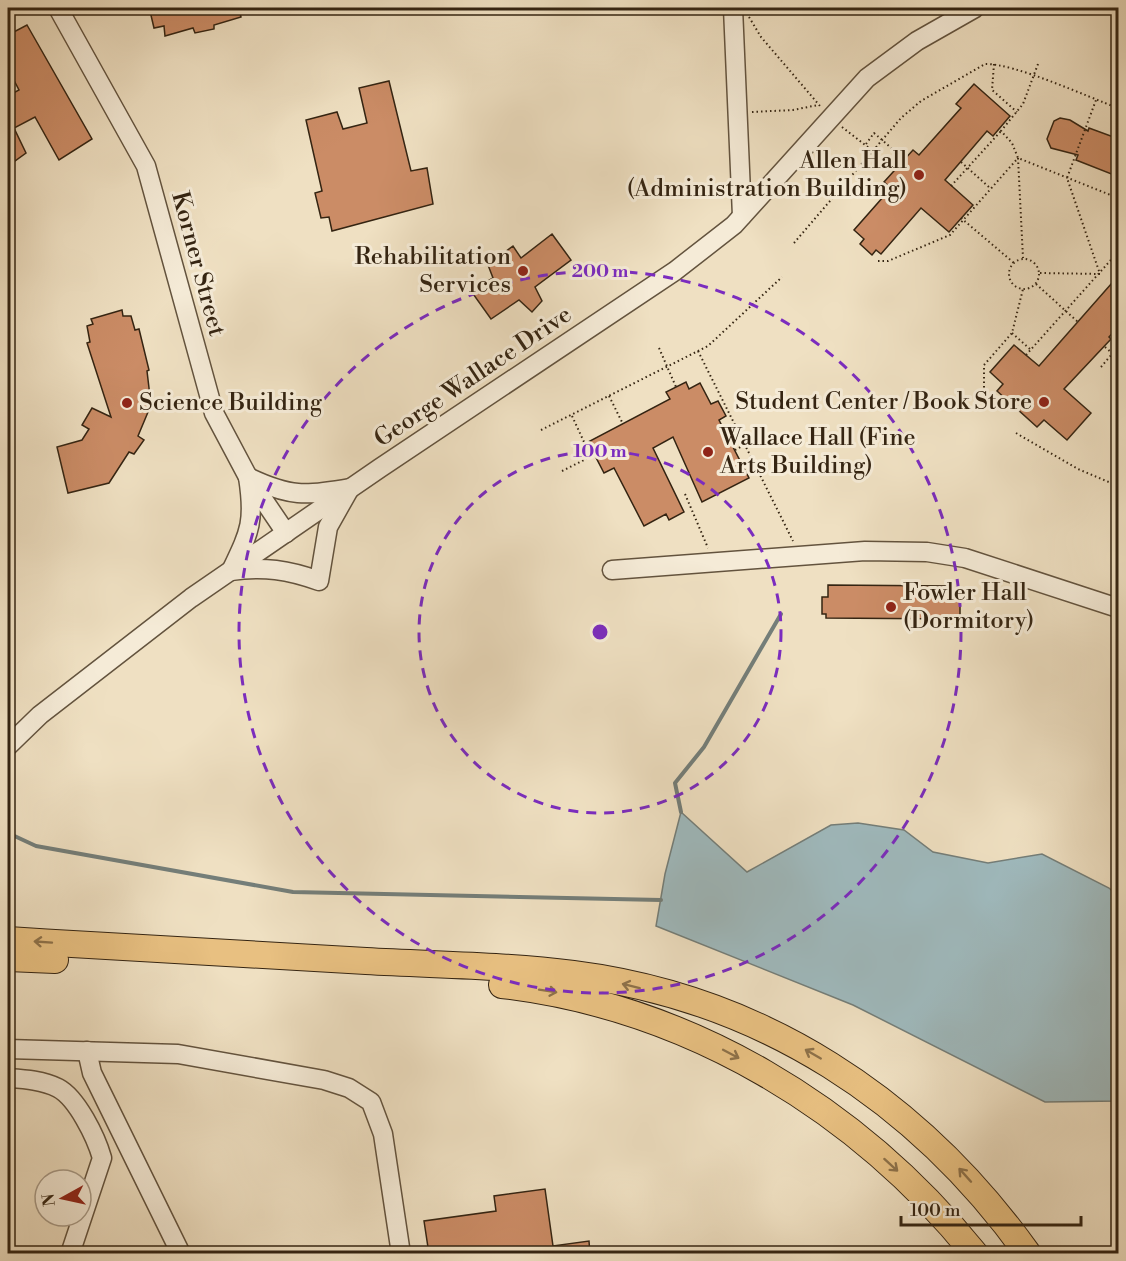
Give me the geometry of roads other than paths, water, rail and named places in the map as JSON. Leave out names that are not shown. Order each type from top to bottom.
[{"type":"highway","points":[[8,940],[573,974],[689,1000],[770,1032],[800,1047],[884,1100],[954,1163],[994,1209],[1028,1254]]},
{"type":"highway","points":[[8,958],[483,982],[567,994],[692,1035],[742,1060],[837,1120],[914,1185],[975,1254]]},
{"type":"street","name":"Korner Street","points":[[58,8],[146,166],[214,413],[248,477],[286,533]]},
{"type":"street","points":[[733,8],[742,216]]},
{"type":"street","name":"George Wallace Drive","points":[[8,746],[40,715],[191,598],[675,271],[719,238],[742,216],[825,111],[917,41],[975,8]]},
{"type":"street","points":[[231,571],[250,531],[251,507],[248,477],[288,494],[320,493],[351,488]]},
{"type":"street","points":[[231,571],[268,567],[296,572],[319,581],[328,527],[351,488]]},
{"type":"street","points":[[612,570],[804,556],[927,552],[965,558],[1119,608]]},
{"type":"street","points":[[8,1049],[178,1054],[324,1080],[349,1088],[371,1102],[383,1134],[401,1254]]},
{"type":"street","points":[[87,1051],[92,1073],[181,1254]]},
{"type":"street","points":[[8,1078],[25,1079],[59,1088],[78,1108],[99,1146],[102,1158],[70,1254]]},
{"type":"water","points":[[681,812],[747,872],[831,825],[858,823],[904,830],[933,852],[988,863],[1042,854],[1109,888],[1118,896],[1118,1101],[1045,1102],[853,1005],[656,926],[665,874]]},
{"type":"waterway","points":[[681,812],[675,783],[704,747],[781,614]]},
{"type":"waterway","points":[[8,833],[36,846],[293,892],[661,900]]},
{"type":"place","name":"Allen Hall (Administration Building)","points":[[919,175]]},
{"type":"place","name":"Rehabilitation Services","points":[[523,271]]},
{"type":"place","name":"Student Center / Book Store","points":[[1044,402]]},
{"type":"place","name":"Science Building","points":[[127,403]]},
{"type":"place","name":"Wallace Hall (Fine Arts Building)","points":[[708,452]]},
{"type":"place","name":"Fowler Hall (Dormitory)","points":[[891,607]]}]
